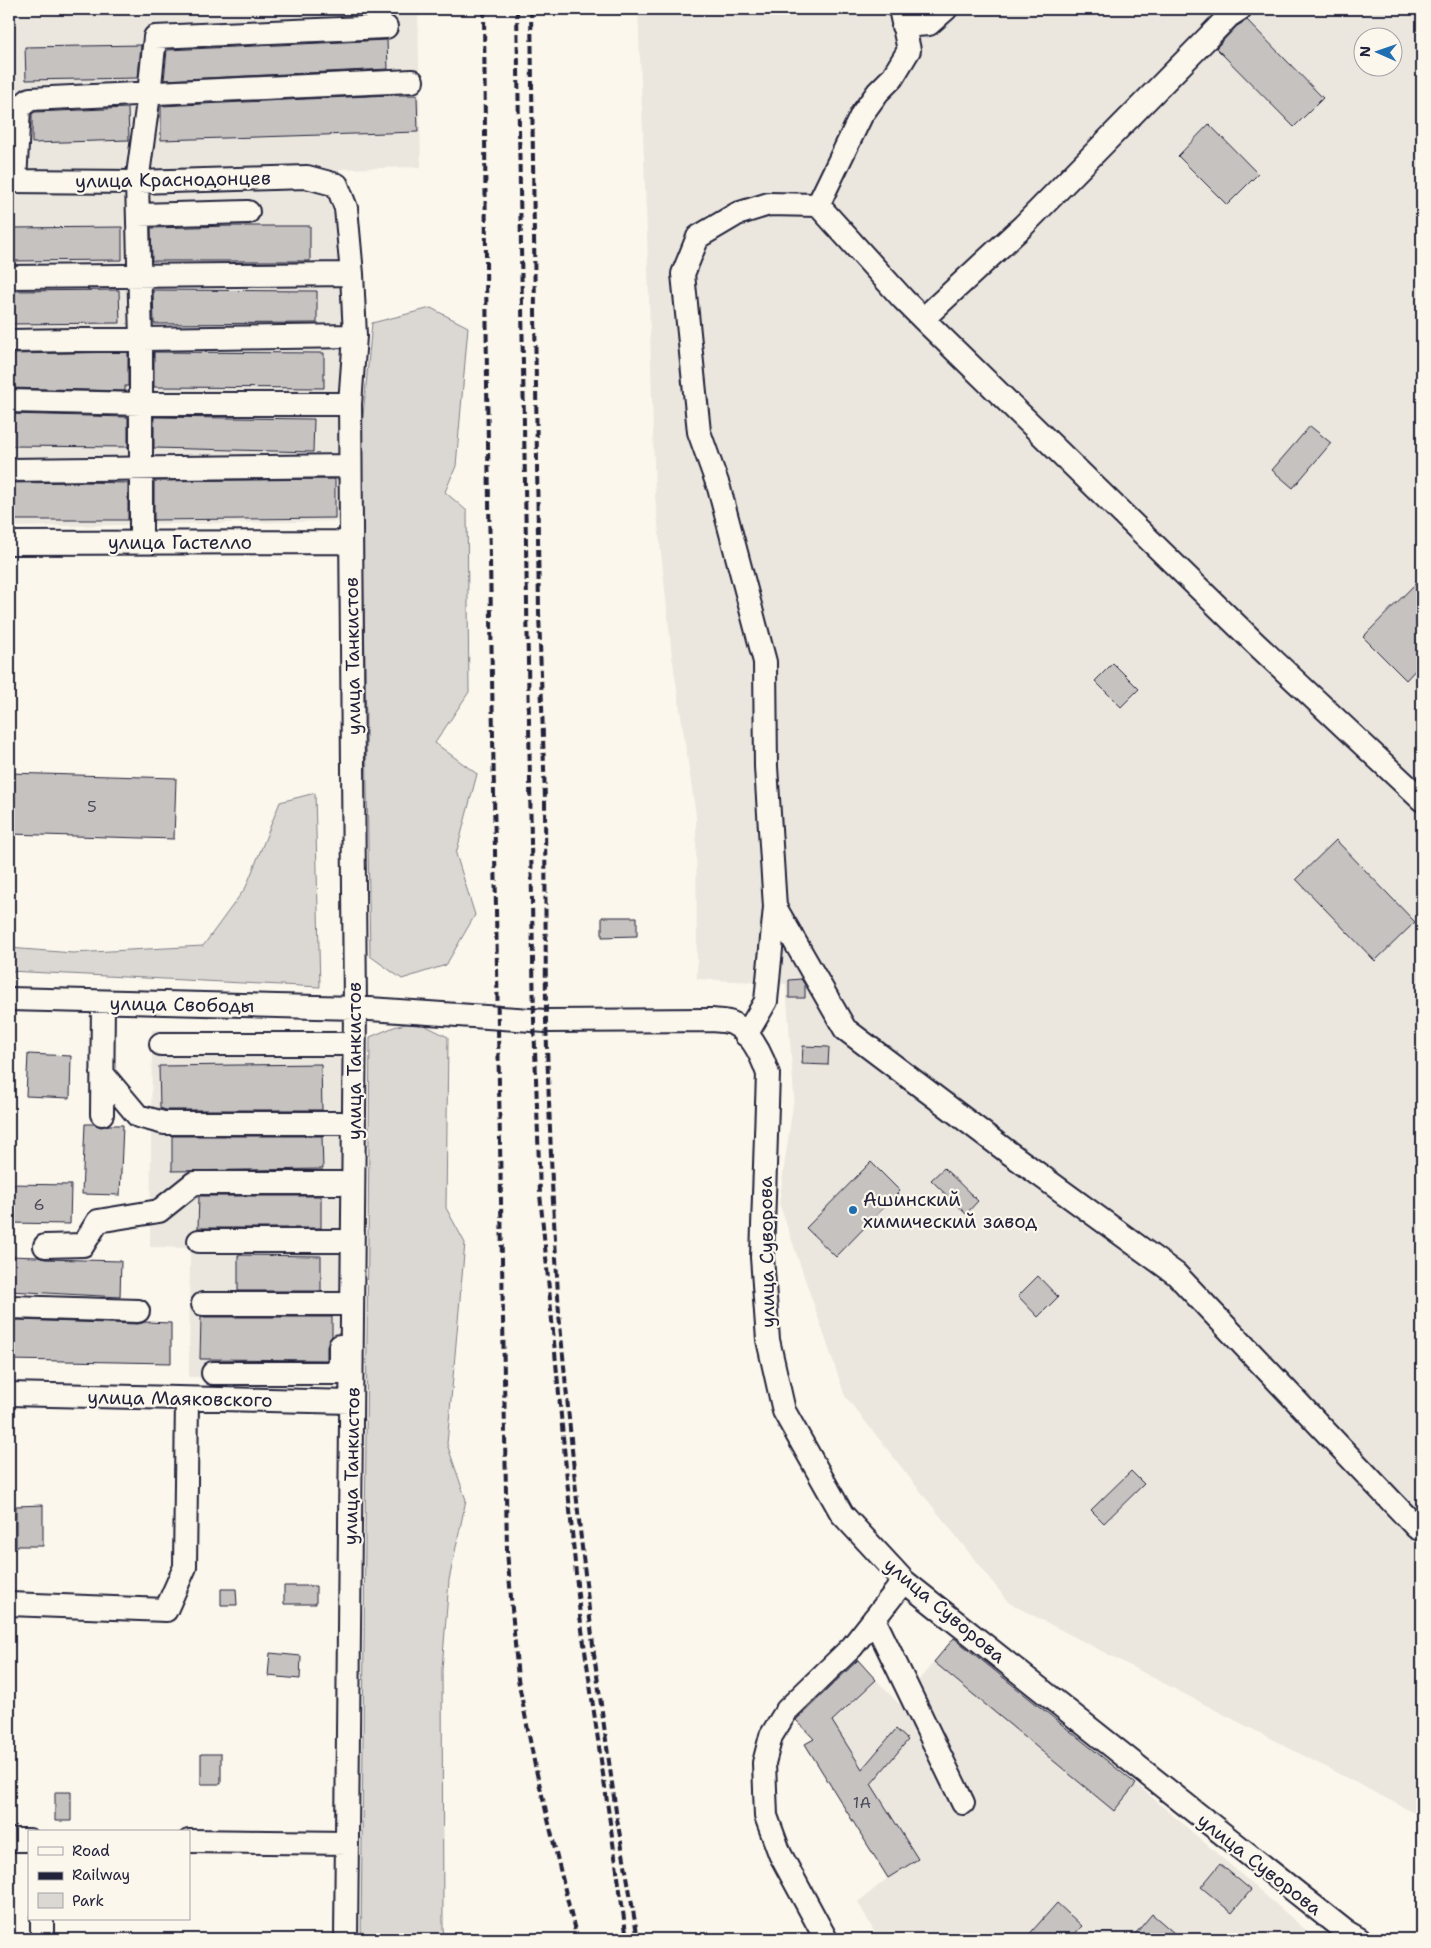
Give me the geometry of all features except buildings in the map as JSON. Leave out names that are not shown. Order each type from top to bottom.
[{"type":"street","points":[[818,205],[862,114],[878,92],[892,78],[909,50],[902,17],[929,24],[946,9]]},
{"type":"street","points":[[923,319],[1023,226],[1229,16],[1240,9]]},
{"type":"street","points":[[141,541],[141,340],[137,182],[150,94],[155,37],[386,28]]},
{"type":"street","points":[[12,181],[19,108],[30,99],[412,81]]},
{"type":"street","name":"улица Краснодонцев","points":[[12,181],[137,182],[306,177],[337,185]]},
{"type":"street","name":"улица Танкистов","points":[[337,185],[346,208],[355,336],[350,404],[348,1007],[351,1402],[346,1939]]},
{"type":"street","points":[[746,1035],[766,1002],[775,907],[766,767],[765,662],[719,488],[699,432],[683,274],[698,237],[737,214],[769,204],[818,205],[903,300],[1255,643],[1422,800]]},
{"type":"street","points":[[138,214],[248,212]]},
{"type":"street","points":[[9,277],[352,274]]},
{"type":"street","points":[[9,341],[355,336]]},
{"type":"street","points":[[9,401],[141,404],[350,404]]},
{"type":"street","points":[[9,470],[141,470],[350,466]]},
{"type":"street","name":"улица Гастелло","points":[[9,543],[141,541],[351,542]]},
{"type":"street","points":[[775,907],[845,1029],[1008,1152],[1176,1274],[1417,1528],[1422,1529]]},
{"type":"street","name":"улица Свободы","points":[[9,999],[348,1007]]},
{"type":"street","points":[[102,1114],[103,1002]]},
{"type":"street","points":[[213,1373],[340,1373],[340,1044],[348,1007]]},
{"type":"street","name":"улица Суворова","points":[[348,1007],[546,1021],[713,1020],[732,1023],[746,1035],[761,1055],[768,1074],[762,1257],[768,1340],[784,1411],[842,1514],[904,1581],[1345,1931],[1359,1939]]},
{"type":"street","points":[[161,1044],[340,1044]]},
{"type":"street","points":[[102,1073],[138,1116],[164,1123],[340,1123]]},
{"type":"street","points":[[45,1246],[83,1245],[98,1221],[159,1211],[194,1182],[340,1183]]},
{"type":"street","points":[[199,1241],[340,1241]]},
{"type":"street","points":[[203,1304],[340,1304]]},
{"type":"street","points":[[9,1310],[11,1307],[138,1310]]},
{"type":"street","name":"улица Маяковского","points":[[9,1394],[351,1402]]},
{"type":"street","points":[[9,1604],[166,1610],[185,1567],[187,1399]]},
{"type":"street","points":[[826,1939],[780,1854],[766,1816],[764,1762],[771,1736],[787,1710],[852,1647],[904,1581]]},
{"type":"street","points":[[874,1619],[963,1803]]},
{"type":"street","points":[[9,1840],[28,1840]]},
{"type":"street","points":[[190,1842],[347,1843]]},
{"type":"street","points":[[42,1920],[42,1939]]},
{"type":"shaded area","points":[[418,9],[421,167],[339,169],[344,521],[9,527],[9,16]]},
{"type":"shaded area","points":[[638,9],[1422,9],[1422,1817],[1009,1603],[845,1396],[779,1203],[794,1097],[786,984],[697,979],[696,816],[672,656],[655,496]]},
{"type":"shaded area","points":[[152,1030],[348,1033],[344,1379],[189,1377],[190,1248],[150,1247]]},
{"type":"shaded area","points":[[957,1634],[1146,1792],[1316,1939],[878,1939],[858,1902],[888,1878],[805,1744],[813,1738],[792,1716],[855,1657],[899,1704]]},
{"type":"green space","points":[[431,308],[468,327],[456,466],[445,492],[467,511],[469,692],[435,743],[477,774],[456,854],[475,915],[446,965],[402,979],[370,956],[361,437],[372,323]]},
{"type":"green space","points":[[315,793],[320,987],[9,971],[9,948],[73,953],[203,946],[246,887],[280,802]]},
{"type":"green space","points":[[416,1021],[448,1037],[446,1208],[465,1243],[447,1444],[466,1500],[449,1580],[442,1669],[443,1929],[445,1939],[361,1939],[370,1037],[394,1027]]},
{"type":"railway","points":[[484,9],[487,385],[507,1551],[518,1679],[535,1766],[577,1939]]},
{"type":"railway","points":[[517,9],[534,1020],[540,1194],[580,1616],[627,1939]]},
{"type":"railway","points":[[531,9],[539,612],[545,799],[546,1021],[559,1314],[594,1654],[617,1819],[638,1939]]},
{"type":"place","name":"Ашинский химический завод","points":[[853,1210]]}]
